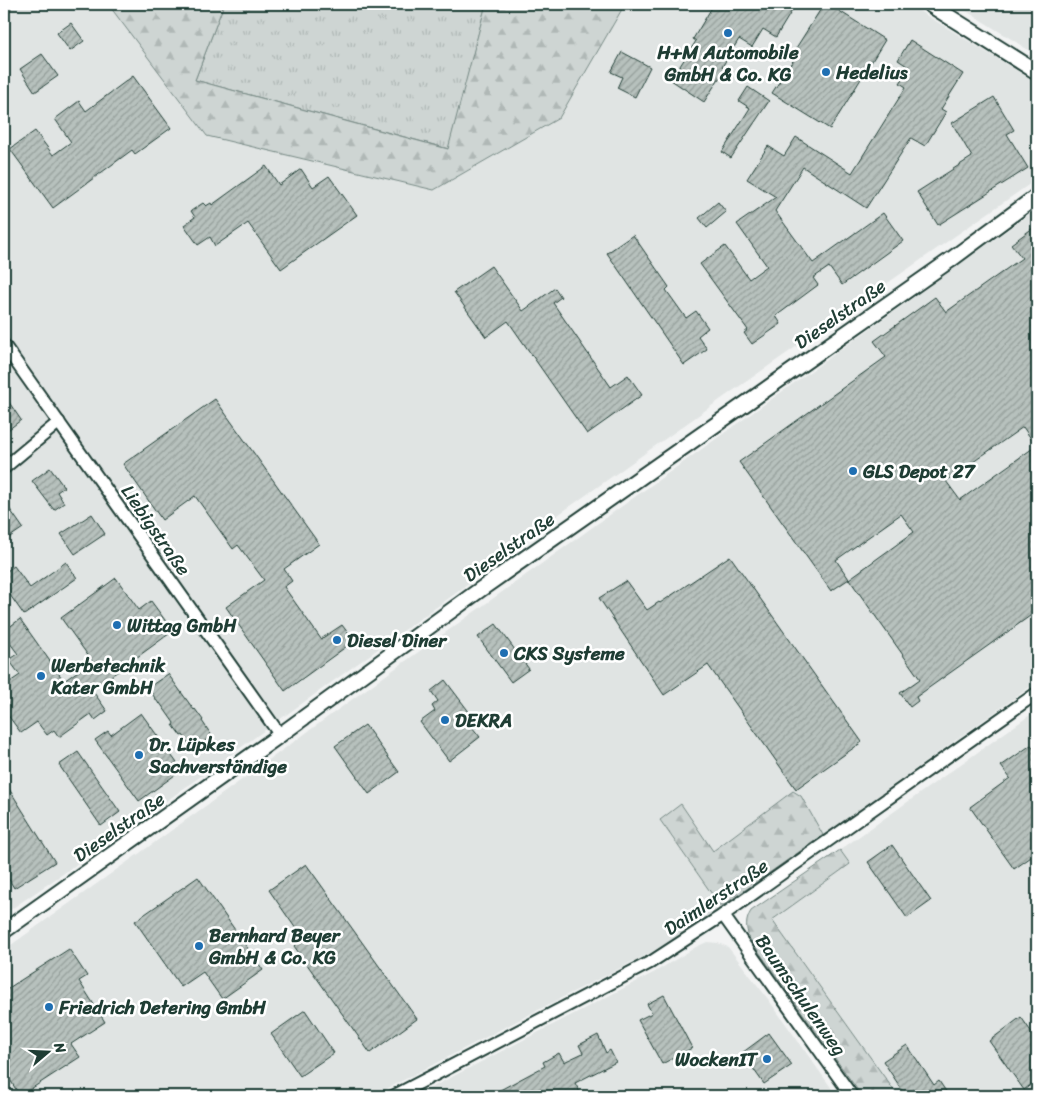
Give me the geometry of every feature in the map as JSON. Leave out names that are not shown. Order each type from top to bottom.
[{"type":"street","points":[[929,4],[1037,72]]},
{"type":"street","name":"Dieselstraße","points":[[4,931],[280,736],[489,584],[940,267],[1037,196]]},
{"type":"street","name":"Liebigstraße","points":[[4,345],[280,736]]},
{"type":"street","points":[[4,468],[59,422]]},
{"type":"street","name":"Daimlerstraße","points":[[394,1096],[651,962],[722,915],[1037,692]]},
{"type":"street","name":"Baumschulenweg","points":[[722,915],[852,1096]]},
{"type":"shaded area","points":[[11,4],[110,4],[207,136],[434,190],[559,118],[625,4],[908,4],[1037,83],[1037,179],[724,397],[482,569],[484,573],[98,850],[4,914],[4,17]]},
{"type":"shaded area","points":[[955,4],[1037,4],[1037,56],[1016,42]]},
{"type":"shaded area","points":[[1037,209],[1037,682],[823,835],[801,796],[793,791],[713,851],[681,805],[660,820],[721,907],[650,953],[373,1096],[4,1096],[4,950]]},
{"type":"shaded area","points":[[1037,710],[1037,1092],[1031,1096],[898,1096],[772,920],[850,864],[840,850]]},
{"type":"shaded area","points":[[707,942],[718,943],[728,947],[768,999],[837,1096],[415,1096],[655,972]]},
{"type":"green space","points":[[108,4],[224,4],[195,80],[448,149],[486,4],[625,4],[559,118],[434,190],[207,136]]},
{"type":"green space","points":[[224,4],[486,4],[449,149],[195,80]]},
{"type":"green space","points":[[793,791],[801,796],[823,835],[721,907],[660,820],[681,804],[713,851]]},
{"type":"green space","points":[[840,850],[850,864],[772,920],[898,1096],[862,1096],[748,934],[747,921],[751,911]]},
{"type":"building","name":"H+M Automobile GmbH & Co. KG","points":[[714,4],[796,4],[776,37],[763,29],[752,47],[739,39],[722,67],[725,69],[704,102],[671,80],[696,41],[693,39]]},
{"type":"building","name":"Hedelius","points":[[824,4],[836,4],[833,7],[885,40],[830,129],[772,93],[800,50],[796,48]]},
{"type":"building","points":[[71,23],[84,41],[70,51],[57,33]]},
{"type":"building","points":[[910,40],[963,74],[941,109],[946,112],[925,146],[911,138],[866,208],[803,167],[775,211],[813,263],[883,213],[903,241],[842,285],[829,267],[813,278],[818,285],[776,316],[781,324],[752,344],[744,333],[748,330],[700,264],[725,246],[749,279],[767,266],[737,224],[776,197],[747,179],[768,146],[784,156],[796,137],[852,173],[906,87],[900,83],[910,68],[898,60]]},
{"type":"building","points":[[622,52],[650,67],[635,97],[617,88],[622,77],[611,72]]},
{"type":"building","points":[[42,54],[58,76],[35,92],[20,69]]},
{"type":"building","points":[[133,76],[171,128],[135,154],[132,150],[53,208],[10,149],[35,131],[53,155],[71,142],[55,119],[79,101],[86,111]]},
{"type":"building","points":[[748,87],[769,101],[731,158],[722,152],[750,108],[739,101]]},
{"type":"building","points":[[994,97],[1014,130],[1007,134],[1028,168],[938,225],[917,192],[972,157],[952,123]]},
{"type":"building","points":[[266,166],[279,185],[301,169],[313,187],[329,176],[357,215],[281,269],[248,223],[215,246],[210,237],[198,245],[184,225],[195,217],[191,211],[203,203],[206,206],[211,203],[212,205]]},
{"type":"building","points":[[718,202],[726,212],[707,228],[699,218]]},
{"type":"building","name":"GLS Depot 27","points":[[1037,225],[1037,611],[916,697],[918,701],[910,707],[900,693],[920,679],[849,579],[831,591],[739,462],[886,357],[874,341],[935,297],[946,312],[1022,258],[1011,244]],"holes":[[[1023,427],[1036,446],[960,500],[946,481]],[[901,514],[914,532],[849,579],[836,560]]]},
{"type":"building","points":[[633,235],[669,287],[666,290],[686,318],[696,311],[708,328],[698,336],[707,349],[684,365],[607,253]]},
{"type":"building","points":[[491,266],[523,311],[555,288],[561,297],[553,303],[611,387],[628,375],[642,395],[587,434],[508,321],[486,337],[454,292]]},
{"type":"building","points":[[4,395],[21,420],[4,433]]},
{"type":"building","points":[[215,399],[319,544],[284,569],[292,581],[284,587],[321,639],[342,625],[354,641],[285,691],[226,607],[264,580],[238,545],[233,549],[195,496],[162,520],[123,464]]},
{"type":"building","points":[[50,468],[64,487],[57,492],[64,503],[54,510],[32,481]]},
{"type":"building","points":[[4,501],[23,528],[4,541]]},
{"type":"building","points":[[92,514],[105,534],[75,554],[61,534]]},
{"type":"building","points":[[730,556],[862,742],[796,789],[708,665],[664,695],[599,598],[626,581],[647,610]]},
{"type":"building","points":[[66,562],[77,578],[24,615],[10,595],[4,600],[4,573],[14,566],[30,588]]},
{"type":"building","points":[[116,578],[139,610],[151,601],[173,631],[92,690],[107,711],[95,720],[91,714],[59,737],[54,730],[47,735],[37,722],[21,733],[4,710],[4,686],[20,675],[9,660],[18,654],[4,635],[4,631],[20,619],[64,681],[92,661],[61,618]]},
{"type":"building","name":"CKS Systeme","points":[[496,624],[529,669],[511,682],[478,637]]},
{"type":"building","points":[[168,674],[203,720],[212,736],[193,750],[183,735],[181,736],[173,725],[174,723],[149,687]]},
{"type":"building","name":"DEKRA","points":[[445,680],[470,713],[464,717],[480,737],[449,761],[420,722],[435,711],[432,706],[438,701],[431,691]]},
{"type":"building","name":"Dr. Lüpkes Sachverständige","points":[[141,713],[182,770],[139,801],[95,740],[108,731],[111,735]]},
{"type":"building","points":[[365,725],[399,772],[369,794],[335,746]]},
{"type":"building","points":[[1031,745],[1037,754],[1037,853],[1014,869],[970,807],[1010,778],[1001,766]]},
{"type":"building","points":[[78,752],[120,812],[101,826],[59,765]]},
{"type":"building","points":[[4,781],[55,862],[14,888],[4,871]]},
{"type":"building","points":[[892,845],[931,901],[907,918],[868,862]]},
{"type":"building","points":[[306,864],[417,1019],[370,1053],[294,946],[303,939],[269,890]]},
{"type":"building","name":"Bernhard Beyer GmbH & Co. KG","points":[[198,877],[263,970],[222,999],[203,972],[181,987],[135,921]]},
{"type":"building","name":"Friedrich Detering GmbH","points":[[69,949],[87,976],[79,981],[105,1022],[71,1044],[80,1057],[20,1096],[4,1070],[4,991]]},
{"type":"building","points":[[664,995],[692,1048],[662,1064],[638,1020],[652,1013],[647,1004]]},
{"type":"building","points":[[305,1010],[334,1053],[300,1076],[271,1034]]},
{"type":"building","points":[[1021,1017],[1037,1040],[1037,1080],[1024,1090],[989,1041]]},
{"type":"building","name":"WockenIT","points":[[769,1033],[792,1065],[764,1084],[742,1053]]},
{"type":"building","points":[[598,1035],[606,1053],[610,1050],[616,1062],[575,1083],[582,1096],[489,1096],[545,1066],[543,1062],[559,1053],[564,1062],[583,1053],[579,1045]]},
{"type":"building","points":[[907,1045],[934,1085],[939,1081],[949,1096],[906,1096],[883,1061]]},
{"type":"place","name":"H+M Automobile GmbH & Co. KG","points":[[728,33]]},
{"type":"place","name":"Hedelius","points":[[826,72]]},
{"type":"place","name":"GLS Depot 27","points":[[853,471]]},
{"type":"place","name":"Wittag GmbH","points":[[117,625]]},
{"type":"place","name":"Diesel Diner","points":[[337,640]]},
{"type":"place","name":"CKS Systeme","points":[[504,653]]},
{"type":"place","name":"Werbetechnik Kater GmbH","points":[[41,676]]},
{"type":"place","name":"DEKRA","points":[[445,720]]},
{"type":"place","name":"Dr. Lüpkes Sachverständige","points":[[139,755]]},
{"type":"place","name":"Bernhard Beyer GmbH & Co. KG","points":[[199,946]]},
{"type":"place","name":"Friedrich Detering GmbH","points":[[49,1007]]},
{"type":"place","name":"WockenIT","points":[[767,1059]]}]
